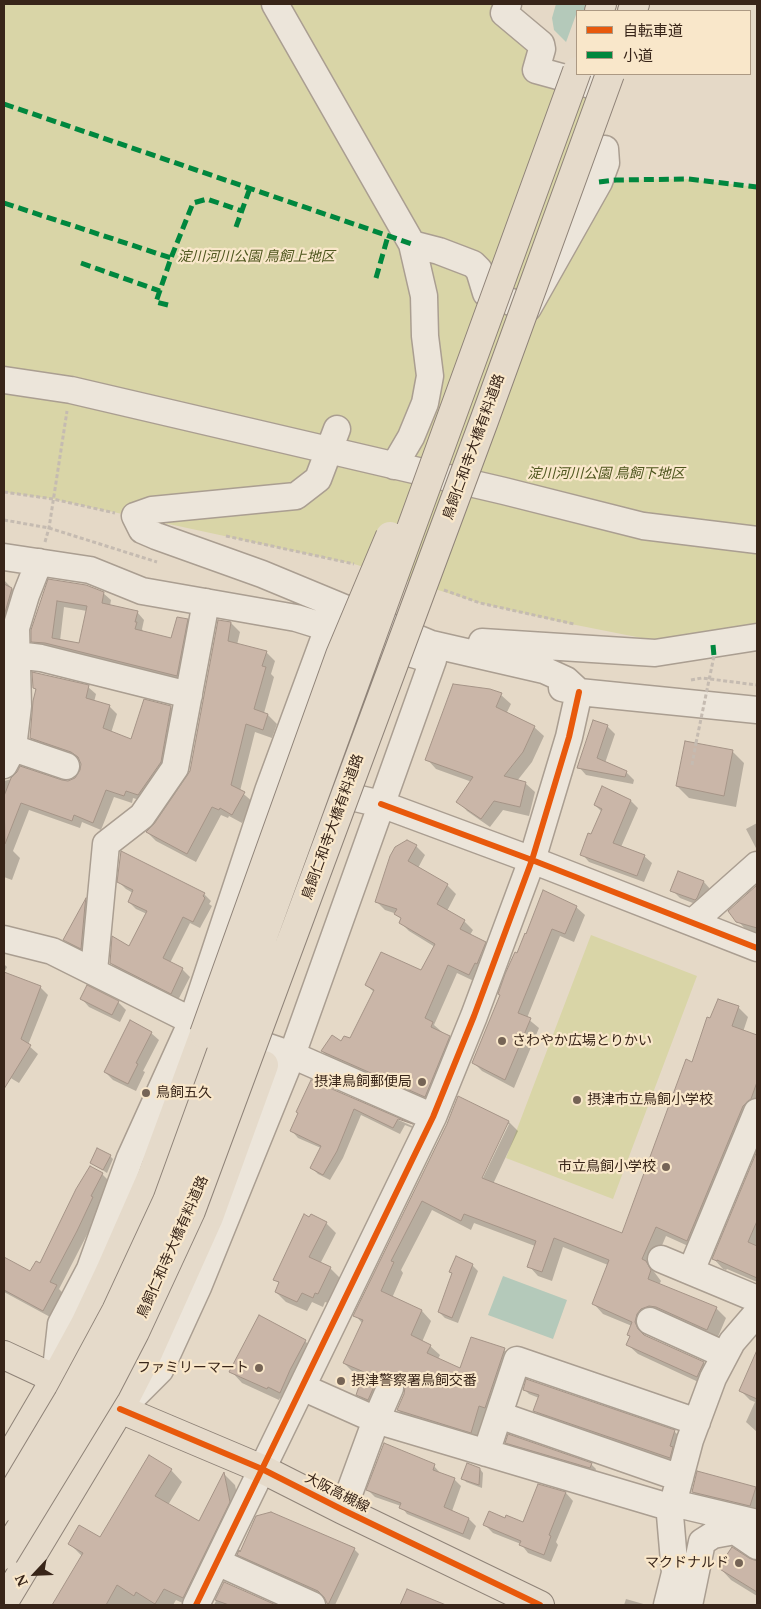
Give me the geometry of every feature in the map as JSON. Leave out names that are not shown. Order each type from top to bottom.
[{"type":"main road","name":"鳥飼仁和寺大橋有料道路","points":[[4,1507],[68,1400],[116,1311],[167,1201],[454,411],[594,76]]},
{"type":"main road","name":"鳥飼仁和寺大橋有料道路","points":[[4,1555],[106,1388],[135,1332],[192,1211],[484,421],[594,76]]},
{"type":"main road","points":[[4,1466],[85,1324],[143,1196],[198,1027],[340,655],[437,422],[454,411]]},
{"type":"main road","points":[[4,1602],[120,1409],[144,1362],[210,1217],[409,669],[485,443],[484,421]]},
{"type":"main road","name":"大阪高槻線","points":[[4,1355],[120,1409],[262,1469],[540,1605]]},
{"type":"street","points":[[275,4],[412,244],[424,296],[425,336],[430,376],[426,402],[411,437],[394,466]]},
{"type":"street","points":[[508,4],[504,12],[541,44],[542,49],[536,70],[576,74]]},
{"type":"street","points":[[594,76],[590,106],[616,180]]},
{"type":"street","points":[[412,244],[440,251],[473,264],[479,270],[486,292],[528,308],[599,182],[606,163],[605,149]]},
{"type":"street","points":[[4,380],[71,390],[333,440],[394,466],[643,526],[757,540]]},
{"type":"street","points":[[333,440],[318,479],[296,496],[152,510],[135,516],[142,530],[262,574],[432,652]]},
{"type":"street","points":[[4,557],[90,570],[142,591],[296,618],[328,628],[432,652],[579,692],[757,710]]},
{"type":"street","points":[[39,562],[16,628],[18,706],[9,757],[66,766]]},
{"type":"street","points":[[94,971],[106,844],[142,816],[175,768],[206,602]]},
{"type":"street","points":[[198,1027],[273,779],[328,628]]},
{"type":"street","points":[[120,1409],[160,1370],[198,1287],[292,1055],[381,804],[432,652],[457,641],[655,653],[757,637]]},
{"type":"street","points":[[17,655],[41,658],[189,695]]},
{"type":"street","points":[[196,1605],[433,1117],[474,1016],[532,860],[569,737],[579,692]]},
{"type":"street","points":[[273,779],[381,804],[532,860],[757,948]]},
{"type":"street","points":[[693,922],[757,865]]},
{"type":"street","points":[[4,939],[52,951],[94,971],[198,1027],[292,1055],[433,1117]]},
{"type":"street","points":[[691,1271],[757,1112]]},
{"type":"street","points":[[660,1258],[757,1299]]},
{"type":"street","points":[[667,1605],[675,1573],[670,1516],[690,1440],[713,1378],[725,1355],[732,1342],[757,1313]]},
{"type":"street","points":[[650,1321],[725,1355]]},
{"type":"street","points":[[486,1453],[517,1360],[697,1422]]},
{"type":"street","points":[[302,1387],[376,1420],[486,1453],[672,1506],[757,1523]]},
{"type":"street","points":[[343,1510],[376,1420],[390,1388]]},
{"type":"street","points":[[499,1415],[680,1478]]},
{"type":"street","points":[[689,1605],[702,1542],[712,1535],[735,1531],[757,1546]]},
{"type":"street","points":[[217,1562],[299,1602]]},
{"type":"path","points":[[39,562],[49,528],[71,390]]},
{"type":"path","points":[[354,564],[363,566]]},
{"type":"path","points":[[436,588],[480,603],[576,624]]},
{"type":"path","points":[[692,765],[714,656]]},
{"type":"green space","name":"淀川河川公園 鳥飼上地区","points":[[4,4],[508,4],[541,70],[587,84],[605,149],[616,180],[688,179],[757,187],[757,650],[692,648],[566,623],[480,603],[354,564],[53,499],[4,492]]},
{"type":"green space","points":[[591,935],[697,976],[613,1199],[506,1158]]},
{"type":"shaded area","points":[[556,4],[617,4],[614,10],[576,10],[576,52],[554,30],[552,18]]},
{"type":"shaded area","points":[[503,1276],[567,1300],[553,1339],[488,1315]]},
{"type":"pier","points":[[576,15],[576,54],[565,45]]},
{"type":"building","points":[[48,579],[86,585],[104,592],[102,603],[138,611],[135,629],[171,638],[177,617],[188,619],[177,676],[45,643],[31,642],[31,630]],"holes":[[[57,601],[87,606],[79,643],[52,638]]]},
{"type":"building","points":[[4,584],[12,588],[4,616]]},
{"type":"building","points":[[218,620],[231,622],[228,641],[267,651],[262,666],[266,667],[254,709],[268,714],[263,730],[246,724],[231,785],[245,792],[232,815],[220,808],[219,810],[212,807],[187,854],[146,832],[154,824],[190,771]]},
{"type":"building","points":[[32,672],[89,685],[86,698],[110,705],[103,728],[131,739],[144,699],[171,706],[161,762],[138,795],[126,791],[124,796],[106,790],[93,823],[74,815],[72,821],[21,803],[5,844],[4,796],[11,778],[20,766],[68,781],[75,778],[81,764],[78,757],[71,752],[30,738],[33,701],[36,689],[33,688]]},
{"type":"building","points":[[453,684],[490,689],[502,693],[496,707],[535,726],[523,752],[504,776],[526,782],[520,807],[494,801],[481,819],[456,802],[473,777],[425,760]]},
{"type":"building","points":[[593,720],[608,725],[597,758],[627,771],[625,777],[577,768]]},
{"type":"building","points":[[685,741],[733,750],[724,796],[676,786]]},
{"type":"building","points":[[602,786],[631,800],[613,843],[645,855],[637,876],[580,855],[588,833],[591,834],[602,809],[594,805]]},
{"type":"building","points":[[407,840],[417,845],[408,861],[448,884],[437,904],[465,920],[460,929],[486,942],[477,964],[475,963],[469,975],[448,965],[425,1018],[433,1022],[431,1027],[450,1036],[425,1097],[321,1051],[332,1035],[341,1041],[344,1036],[350,1038],[374,990],[365,985],[381,952],[421,970],[435,944],[399,923],[401,918],[394,914],[397,909],[375,902],[390,856],[395,847]]},
{"type":"building","points":[[121,851],[205,893],[203,896],[205,898],[193,922],[183,917],[163,958],[183,968],[171,994],[110,963],[112,936],[129,946],[147,911],[128,902],[133,890],[117,882]]},
{"type":"building","points":[[678,871],[704,881],[695,900],[670,891]]},
{"type":"building","points":[[757,885],[757,928],[736,922],[728,911]]},
{"type":"building","points":[[543,890],[577,906],[565,934],[552,929],[518,1013],[531,1018],[505,1080],[472,1063],[500,995],[498,994],[505,974],[526,934]]},
{"type":"building","points":[[86,898],[85,905],[81,949],[63,940]]},
{"type":"building","points":[[4,972],[41,986],[21,1039],[31,1045],[4,1089]]},
{"type":"building","points":[[87,985],[119,1001],[112,1015],[80,999]]},
{"type":"building","points":[[718,999],[739,1006],[732,1026],[757,1035],[757,1082],[751,1099],[743,1106],[687,1241],[656,1227],[642,1259],[646,1261],[651,1270],[648,1279],[717,1307],[707,1330],[656,1307],[649,1306],[641,1309],[637,1314],[635,1322],[638,1329],[644,1335],[704,1362],[697,1377],[626,1345],[630,1336],[627,1335],[632,1322],[592,1304],[609,1260],[554,1238],[542,1272],[527,1267],[536,1241],[464,1214],[461,1221],[422,1201],[391,1261],[394,1262],[381,1291],[422,1310],[411,1335],[431,1345],[427,1353],[460,1368],[471,1337],[505,1348],[485,1408],[479,1406],[471,1433],[397,1410],[405,1387],[402,1379],[396,1374],[388,1373],[381,1376],[376,1382],[368,1400],[356,1395],[364,1372],[343,1363],[363,1320],[353,1316],[447,1124],[458,1096],[509,1121],[482,1178],[622,1233],[686,1059],[692,1062],[707,1017],[710,1018]]},
{"type":"building","points":[[130,1020],[152,1032],[136,1063],[138,1064],[128,1084],[104,1072]]},
{"type":"building","points":[[311,1080],[413,1124],[398,1119],[393,1128],[354,1109],[337,1151],[323,1175],[310,1168],[321,1146],[290,1131],[298,1113],[296,1112]]},
{"type":"building","points":[[97,1148],[111,1155],[103,1170],[90,1163]]},
{"type":"building","points":[[757,1151],[757,1221],[748,1242],[757,1246],[757,1278],[712,1259]]},
{"type":"building","points":[[90,1166],[103,1173],[91,1196],[93,1197],[77,1231],[50,1282],[57,1285],[43,1311],[4,1290],[4,1257],[30,1271],[36,1261],[40,1263],[76,1189]]},
{"type":"building","points":[[304,1214],[309,1217],[311,1214],[327,1222],[309,1257],[331,1267],[318,1294],[315,1293],[313,1298],[302,1293],[297,1302],[275,1292],[279,1282],[273,1280]]},
{"type":"building","points":[[456,1256],[473,1264],[452,1318],[438,1312],[452,1273],[449,1272]]},
{"type":"building","points":[[259,1315],[306,1340],[280,1393],[229,1372]]},
{"type":"building","points":[[757,1350],[757,1399],[739,1391]]},
{"type":"building","points":[[526,1379],[675,1430],[670,1446],[673,1447],[670,1458],[533,1411],[539,1395],[523,1390]]},
{"type":"building","points":[[508,1434],[592,1463],[590,1468],[505,1443]]},
{"type":"building","points":[[384,1443],[435,1464],[433,1470],[455,1478],[444,1507],[469,1518],[463,1534],[399,1508],[401,1503],[366,1490]]},
{"type":"building","points":[[149,1455],[172,1469],[155,1496],[199,1521],[224,1472],[230,1502],[183,1598],[164,1589],[155,1604],[136,1592],[134,1596],[117,1585],[106,1605],[52,1605],[83,1553],[68,1544],[79,1525],[100,1537]]},
{"type":"building","points":[[467,1463],[480,1468],[479,1485],[461,1479]]},
{"type":"building","points":[[697,1471],[756,1487],[750,1506],[692,1492]]},
{"type":"building","points":[[538,1484],[566,1492],[549,1535],[551,1536],[544,1555],[519,1545],[521,1541],[483,1525],[489,1511],[505,1518],[506,1515],[523,1522]]},
{"type":"building","points":[[271,1512],[355,1548],[328,1605],[318,1591],[237,1555],[256,1516]]},
{"type":"building","name":"マクドナルド","points":[[732,1547],[757,1561],[757,1592],[718,1568]]},
{"type":"building","points":[[224,1582],[276,1605],[229,1605],[215,1600]]},
{"type":"building","points":[[407,1589],[446,1605],[400,1605]]},
{"type":"marked path","points":[[4,104],[412,244]]},
{"type":"marked path","points":[[599,182],[688,179],[757,187]]},
{"type":"marked path","points":[[236,227],[250,188]]},
{"type":"marked path","points":[[168,305],[156,302],[193,203],[207,199],[242,211]]},
{"type":"marked path","points":[[4,203],[171,258]]},
{"type":"marked path","points":[[376,278],[388,236]]},
{"type":"marked path","points":[[81,263],[160,291]]},
{"type":"marked path","points":[[713,645],[714,656]]},
{"type":"cycle path","points":[[196,1605],[433,1117],[474,1016],[532,860],[569,737],[579,692]]},
{"type":"cycle path","points":[[381,804],[532,860],[757,948]]},
{"type":"cycle path","points":[[120,1409],[262,1469],[540,1605]]},
{"type":"place","name":"さわやか広場とりかい","points":[[502,1041]]},
{"type":"place","name":"摂津鳥飼郵便局","points":[[422,1082]]},
{"type":"place","name":"鳥飼五久","points":[[146,1093]]},
{"type":"place","name":"摂津市立鳥飼小学校","points":[[577,1100]]},
{"type":"place","name":"市立鳥飼小学校","points":[[666,1167]]},
{"type":"place","name":"ファミリーマート","points":[[259,1368]]},
{"type":"place","name":"摂津警察署鳥飼交番","points":[[341,1381]]},
{"type":"place","name":"マクドナルド","points":[[739,1563]]},
{"type":"park label","name":"淀川河川公園 鳥飼下地区","points":[[606,474]]}]
